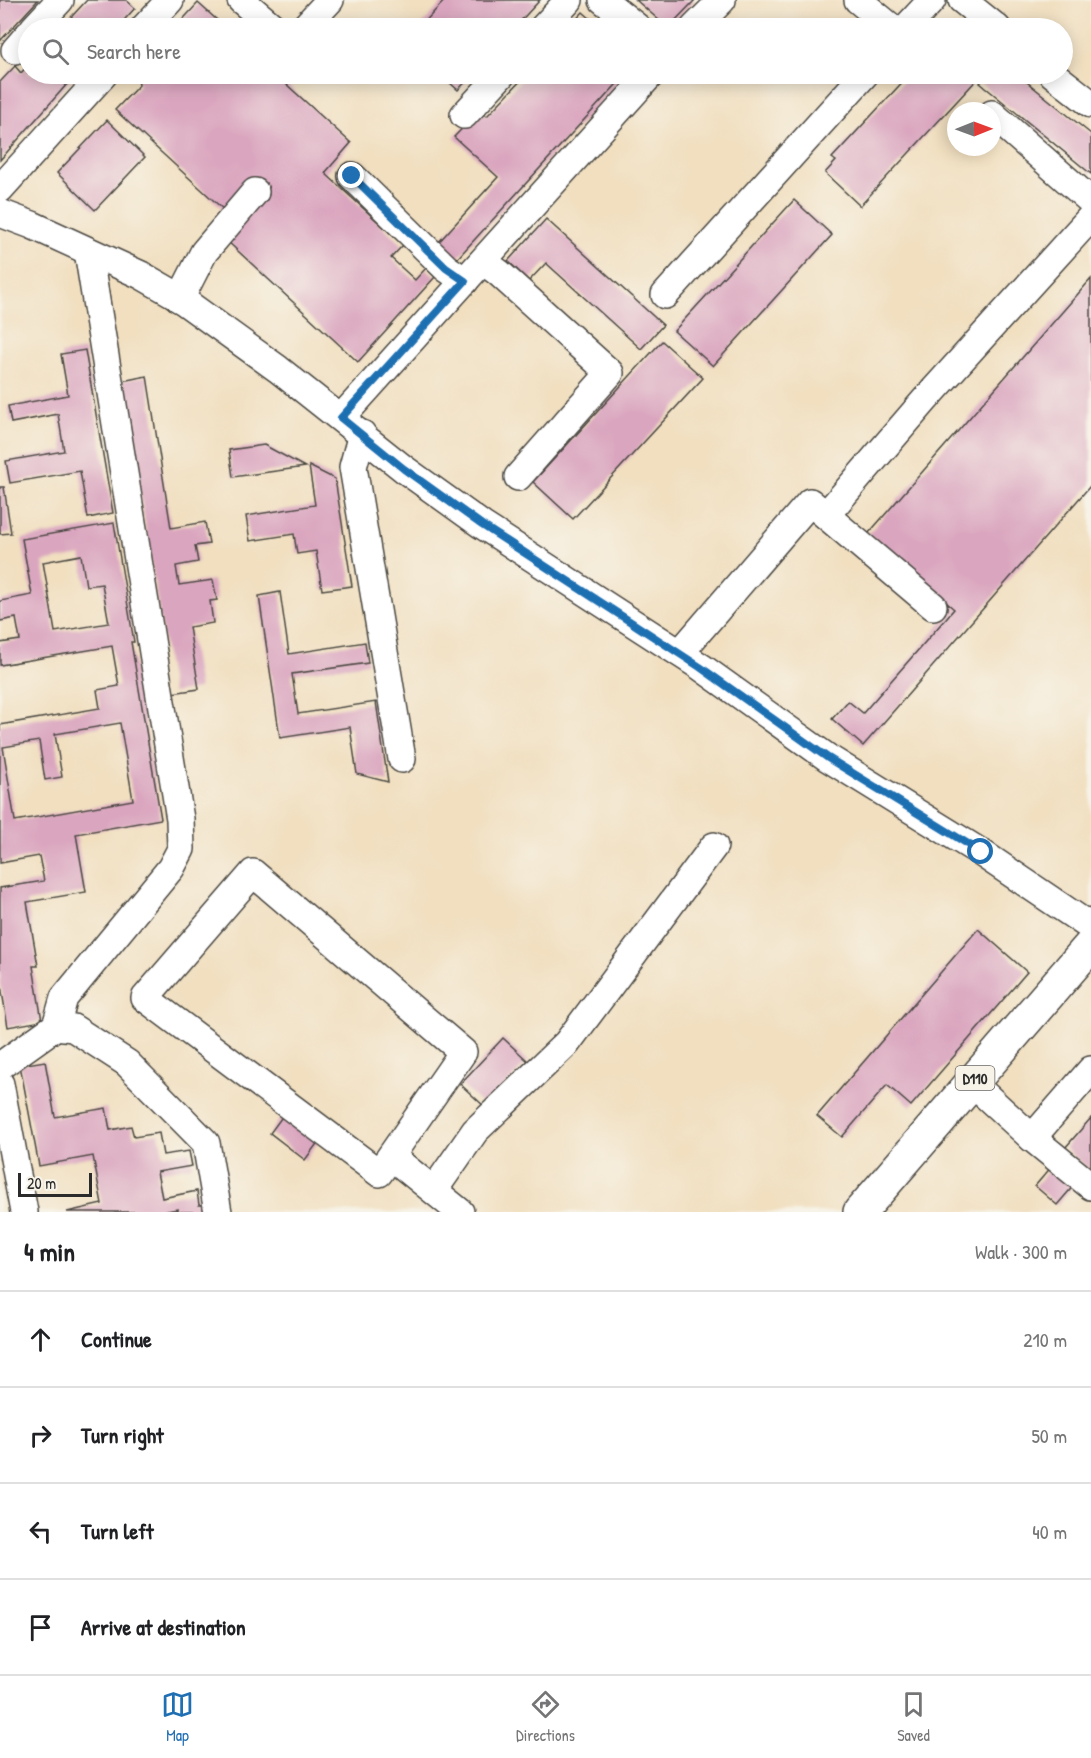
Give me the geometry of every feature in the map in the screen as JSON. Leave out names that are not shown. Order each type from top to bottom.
[{"type":"main road","name":"D110","points":[[860,1212],[1091,945]]},
{"type":"street","points":[[43,18],[60,0]]},
{"type":"street","points":[[242,0],[263,18]]},
{"type":"street","points":[[313,18],[330,0]]},
{"type":"street","points":[[552,18],[569,0]]},
{"type":"street","points":[[603,0],[626,18]]},
{"type":"street","points":[[704,18],[722,0]]},
{"type":"street","points":[[858,0],[880,18]]},
{"type":"street","points":[[915,18],[932,0]]},
{"type":"street","points":[[962,0],[984,18]]},
{"type":"street","points":[[0,189],[95,84]]},
{"type":"street","points":[[464,115],[493,84]]},
{"type":"street","points":[[402,759],[353,467],[352,426],[465,281],[642,84]]},
{"type":"street","points":[[665,295],[856,84]]},
{"type":"street","points":[[1066,84],[1091,104]]},
{"type":"street","points":[[1001,122],[1091,201]]},
{"type":"street","points":[[352,176],[446,268],[465,281]]},
{"type":"street","points":[[180,299],[204,252],[255,192]]},
{"type":"street","points":[[0,213],[32,225],[141,275],[180,299],[278,369],[404,469],[482,525],[680,653],[828,758],[981,852],[1091,927]]},
{"type":"street","points":[[826,515],[924,400],[1091,217]]},
{"type":"street","points":[[0,1066],[56,1026],[64,998],[171,868],[181,849],[180,819],[88,251]]},
{"type":"street","points":[[483,261],[610,373],[518,477]]},
{"type":"street","points":[[680,653],[810,502],[933,606]]},
{"type":"street","points":[[434,1190],[475,1131],[567,1043],[714,846]]},
{"type":"street","points":[[253,873],[463,1052],[392,1157],[379,1173],[145,998],[253,873]]},
{"type":"street","points":[[56,1026],[73,1028],[127,1063],[206,1143],[218,1212]]},
{"type":"street","points":[[1032,1138],[1091,1070]]},
{"type":"street","points":[[972,1083],[1032,1138],[1091,1186]]},
{"type":"street","points":[[0,1084],[24,1212]]},
{"type":"street","points":[[392,1157],[460,1212]]},
{"type":"building","points":[[0,0],[38,0],[21,18],[18,18],[18,22],[0,41]]},
{"type":"building","points":[[87,0],[126,0],[135,8],[126,18],[70,18]]},
{"type":"building","points":[[445,0],[540,0],[523,18],[428,18]]},
{"type":"building","points":[[636,0],[695,0],[678,18],[657,18]]},
{"type":"building","points":[[198,3],[215,18],[184,18]]},
{"type":"building","points":[[583,12],[590,18],[577,18]]},
{"type":"building","points":[[15,66],[18,70],[18,84],[67,84],[0,160],[0,82]]},
{"type":"building","points":[[286,84],[351,143],[325,173],[403,245],[391,258],[415,280],[426,268],[435,277],[358,362],[226,240],[224,210],[115,110],[139,85]]},
{"type":"building","points":[[451,84],[464,84],[458,90]]},
{"type":"building","points":[[517,84],[617,84],[455,261],[437,244],[498,177],[454,137],[480,110],[487,116]]},
{"type":"building","points":[[901,84],[973,84],[956,102],[947,102],[947,112],[860,206],[825,173],[836,161],[832,158]]},
{"type":"building","points":[[981,84],[1029,84],[1091,134],[1091,174]]},
{"type":"building","points":[[107,120],[145,157],[95,210],[57,173]]},
{"type":"building","points":[[794,200],[832,235],[713,366],[674,331]]},
{"type":"building","points":[[546,219],[663,325],[641,349],[546,263],[529,281],[508,261]]},
{"type":"building","points":[[1091,279],[1091,485],[863,746],[832,719],[848,701],[863,713],[954,609],[868,534]]},
{"type":"building","points":[[662,341],[703,378],[573,519],[533,482]]},
{"type":"building","points":[[85,350],[113,513],[88,518],[80,471],[10,483],[6,461],[64,451],[58,414],[11,423],[8,406],[68,395],[61,354]]},
{"type":"building","points":[[147,376],[171,528],[205,522],[209,544],[195,546],[198,562],[176,566],[179,585],[213,580],[217,600],[210,601],[213,623],[189,627],[199,689],[172,693],[122,381]]},
{"type":"building","points":[[264,445],[305,467],[233,477],[229,450]]},
{"type":"building","points":[[309,466],[335,479],[352,586],[322,590],[316,551],[297,554],[294,534],[250,541],[246,516],[315,505]]},
{"type":"building","points":[[0,487],[4,487],[11,533],[0,534]]},
{"type":"building","points":[[114,523],[134,642],[131,642],[161,819],[76,834],[86,892],[27,902],[38,966],[33,966],[42,1021],[8,1027],[0,980],[0,888],[44,881],[39,856],[0,863],[0,725],[100,708],[97,690],[119,686],[112,646],[0,665],[0,643],[20,640],[16,618],[0,621],[0,601],[32,595],[22,539]],"holes":[[[81,555],[86,586],[102,584],[109,623],[55,632],[43,562]],[[120,723],[133,800],[15,821],[3,747],[39,741],[45,780],[62,777],[55,734]]]},
{"type":"building","points":[[280,592],[289,654],[365,642],[368,663],[292,674],[298,714],[376,702],[388,782],[357,774],[350,727],[280,738],[259,596]]},
{"type":"building","points":[[978,929],[1027,972],[911,1106],[887,1085],[842,1137],[817,1116]]},
{"type":"building","points":[[503,1038],[528,1061],[485,1107],[460,1084]]},
{"type":"building","points":[[45,1061],[55,1117],[106,1108],[110,1130],[131,1126],[134,1137],[159,1133],[163,1155],[189,1151],[192,1166],[157,1172],[162,1198],[197,1191],[199,1205],[203,1205],[204,1212],[178,1212],[178,1209],[162,1212],[67,1212],[102,1204],[93,1156],[39,1166],[20,1065]]},
{"type":"building","points":[[284,1114],[319,1141],[305,1160],[270,1133]]},
{"type":"building","points":[[1091,1118],[1091,1171],[1065,1148]]},
{"type":"building","points":[[1053,1165],[1075,1184],[1057,1205],[1035,1186]]},
{"type":"route","points":[[352,176],[446,268],[465,281],[341,418],[404,469],[482,525],[700,667],[828,758],[981,852]]}]
